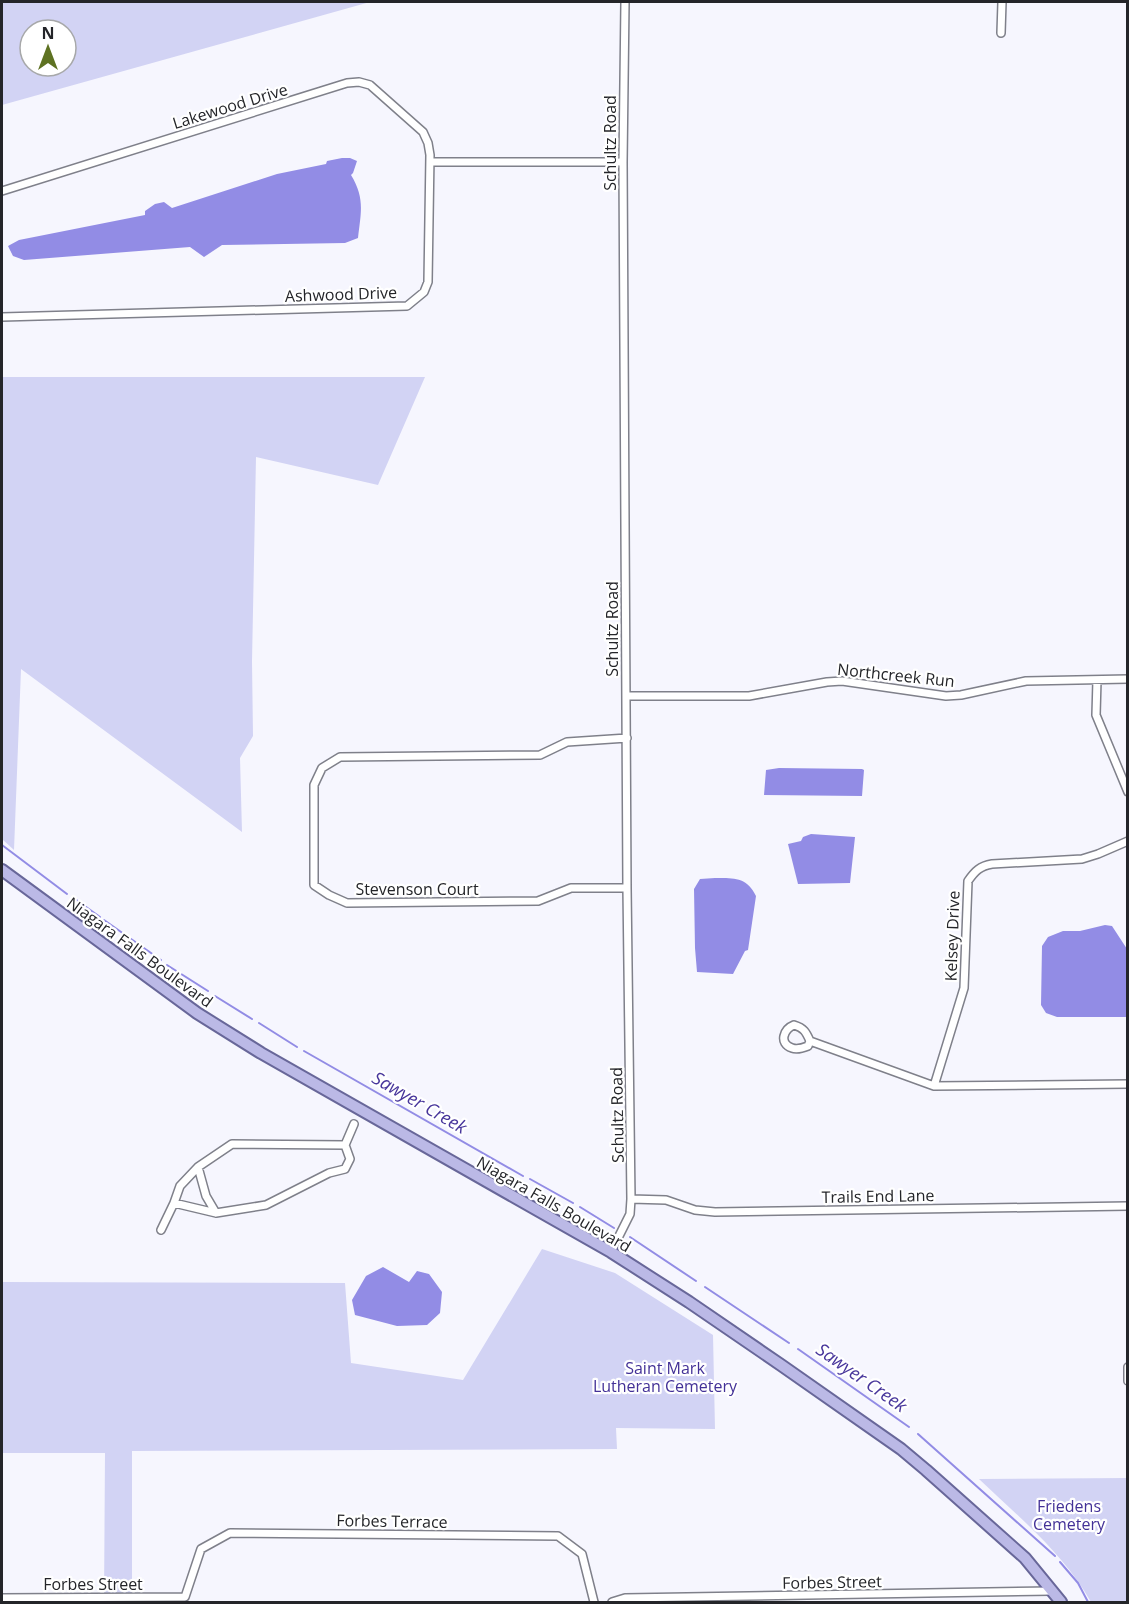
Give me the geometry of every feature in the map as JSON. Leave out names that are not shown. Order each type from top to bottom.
[{"type":"main road","name":"Niagara Falls Boulevard","points":[[2,870],[197,1013],[261,1053],[611,1252],[744,1340],[901,1449],[1025,1558],[1061,1602]]},
{"type":"street","name":"Schultz Road","points":[[611,1252],[630,1214],[631,1199],[623,162],[625,2]]},
{"type":"street","points":[[1001,33],[1002,2]]},
{"type":"street","name":"Lakewood Drive","points":[[2,191],[347,84],[360,82],[370,85],[423,132],[428,143],[430,162]]},
{"type":"street","points":[[430,162],[623,162]]},
{"type":"street","name":"Ashwood Drive","points":[[2,316],[407,306],[424,292],[428,282],[430,162]]},
{"type":"street","name":"Northcreek Run","points":[[626,696],[749,696],[842,681],[946,696],[1026,681],[1128,679]]},
{"type":"street","points":[[1097,680],[1096,715],[1128,792]]},
{"type":"street","name":"Stevenson Court","points":[[627,738],[567,742],[540,755],[340,757],[322,768],[314,786],[314,885],[347,903],[538,902],[571,888],[627,888]]},
{"type":"street","name":"Kelsey Drive","points":[[934,1086],[964,987],[968,881],[974,872],[981,866],[992,864],[1082,859],[1128,842]]},
{"type":"street","points":[[810,1041],[934,1086],[1128,1084]]},
{"type":"street","points":[[174,1203],[216,1213],[266,1205],[329,1173],[345,1169],[350,1159],[345,1145],[354,1124]]},
{"type":"street","points":[[161,1230],[180,1186],[198,1167],[232,1144],[345,1145]]},
{"type":"street","points":[[198,1167],[206,1196],[216,1213]]},
{"type":"street","name":"Trails End Lane","points":[[631,1199],[666,1200],[695,1209],[715,1212],[1128,1206]]},
{"type":"street","points":[[1128,1367],[1128,1381]]},
{"type":"street","name":"Forbes Terrace","points":[[185,1597],[201,1550],[230,1533],[558,1536],[582,1554],[594,1602]]},
{"type":"street","name":"Forbes Street","points":[[612,1602],[625,1598],[1053,1591]]},
{"type":"street","name":"Forbes Street","points":[[2,1598],[185,1597]]},
{"type":"green space","points":[[2,2],[370,2],[2,105]]},
{"type":"green space","points":[[2,377],[425,377],[378,485],[256,457],[253,736],[240,758],[242,832],[21,669],[14,850],[2,839]]},
{"type":"green space","name":"Saint Mark Lutheran Cemetery","points":[[542,1249],[615,1273],[713,1335],[715,1429],[616,1428],[617,1449],[132,1451],[132,1602],[104,1602],[105,1453],[2,1453],[2,1282],[345,1283],[351,1363],[463,1380]]},
{"type":"green space","name":"Friedens Cemetery","points":[[1127,1478],[1127,1602],[1091,1602],[1080,1584],[1054,1552],[979,1479]]},
{"type":"shaded area","points":[[342,158],[357,161],[351,175],[361,205],[358,238],[345,243],[222,245],[204,257],[190,247],[24,260],[13,256],[8,246],[19,240],[145,215],[145,211],[155,204],[164,202],[172,208],[277,174],[326,164],[327,161]]},
{"type":"shaded area","points":[[779,768],[862,769],[864,770],[862,796],[764,795],[766,770]]},
{"type":"shaded area","points":[[811,834],[855,837],[850,883],[798,884],[788,844],[801,841],[803,837]]},
{"type":"shaded area","points":[[715,878],[744,882],[756,896],[748,950],[745,951],[733,974],[697,972],[694,889],[700,879]]},
{"type":"shaded area","points":[[1105,925],[1112,926],[1127,949],[1127,1017],[1057,1017],[1046,1013],[1041,1005],[1042,946],[1048,937],[1063,931],[1080,931]]},
{"type":"shaded area","points":[[383,1267],[409,1282],[417,1271],[429,1274],[442,1292],[440,1313],[427,1325],[397,1326],[355,1315],[352,1300],[366,1276]]},
{"type":"waterway","name":"Sawyer Creek","points":[[2,845],[67,894]]},
{"type":"waterway","name":"Sawyer Creek","points":[[75,899],[100,917]]},
{"type":"waterway","name":"Sawyer Creek","points":[[104,920],[161,960]]},
{"type":"waterway","name":"Sawyer Creek","points":[[167,965],[208,991]]},
{"type":"waterway","name":"Sawyer Creek","points":[[215,996],[252,1019]]},
{"type":"waterway","name":"Sawyer Creek","points":[[259,1023],[297,1047]]},
{"type":"waterway","name":"Sawyer Creek","points":[[304,1051],[523,1176]]},
{"type":"waterway","name":"Sawyer Creek","points":[[530,1179],[573,1203]]},
{"type":"waterway","name":"Sawyer Creek","points":[[580,1207],[614,1228]]},
{"type":"waterway","name":"Sawyer Creek","points":[[630,1237],[696,1281]]},
{"type":"waterway","name":"Sawyer Creek","points":[[705,1287],[789,1343]]},
{"type":"waterway","name":"Sawyer Creek","points":[[798,1349],[909,1427]]},
{"type":"waterway","name":"Sawyer Creek","points":[[918,1434],[1055,1556]]},
{"type":"waterway","name":"Sawyer Creek","points":[[1060,1562],[1078,1583],[1088,1602]]}]
